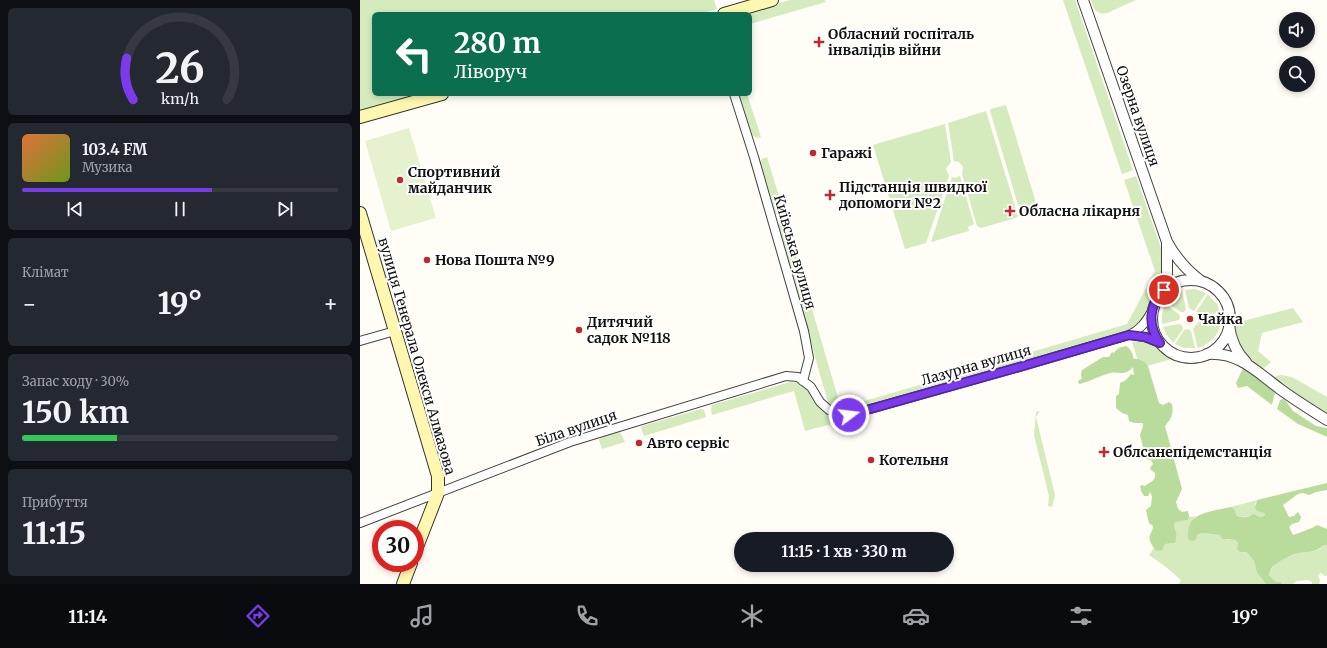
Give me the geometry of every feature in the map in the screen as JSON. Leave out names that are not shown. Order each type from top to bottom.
[{"type":"main road","points":[[731,12],[772,0]]},
{"type":"main road","points":[[360,117],[435,96]]},
{"type":"main road","name":"вулиця Генерала Олекси Алмазова","points":[[360,213],[438,476],[438,494],[424,529]]},
{"type":"main road","points":[[403,584],[408,572]]},
{"type":"street","name":"Озерна вулиця","points":[[1083,0],[1167,242],[1184,267],[1201,281]]},
{"type":"street","name":"Київська вулиця","points":[[735,96],[754,157],[804,331],[808,358],[803,381]]},
{"type":"street","name":"Озерна вулиця","points":[[1160,294],[1167,275],[1167,242]]},
{"type":"street","points":[[1229,326],[1227,333],[1219,346],[1206,354],[1193,358],[1184,357],[1170,352],[1160,343],[1152,328],[1152,312],[1155,302],[1160,294],[1175,282],[1188,279],[1201,281],[1217,289],[1225,299],[1229,311],[1230,333],[1235,347],[1248,365]]},
{"type":"street","name":"Лазурна вулиця","points":[[803,381],[811,387],[820,402],[830,410],[849,415],[1129,335],[1143,325],[1152,312]]},
{"type":"street","points":[[360,341],[395,331]]},
{"type":"street","name":"Лазурна вулиця","points":[[1129,335],[1145,337],[1160,343]]},
{"type":"street","points":[[1206,354],[1226,355],[1236,358],[1327,420]]},
{"type":"street","name":"Біла вулиця","points":[[360,523],[570,442],[786,376],[798,377],[803,381]]},
{"type":"green space","points":[[360,0],[714,0],[717,9],[706,12],[372,12],[372,96],[412,96],[360,111]]},
{"type":"green space","points":[[790,0],[824,0],[826,2],[752,23],[752,12],[748,12]]},
{"type":"green space","points":[[1063,0],[1075,0],[1133,170],[1122,174]]},
{"type":"green space","points":[[1091,0],[1136,0],[1107,13],[1100,13],[1096,11]]},
{"type":"green space","points":[[740,96],[748,96],[761,137],[757,138],[752,135]]},
{"type":"green space","points":[[1006,105],[1038,209],[1036,213],[1023,216],[1021,215],[990,111],[991,109]]},
{"type":"green space","points":[[986,111],[1018,216],[1016,218],[981,228],[977,226],[962,174],[963,167],[959,162],[954,161],[948,123]]},
{"type":"green space","points":[[945,124],[951,162],[946,169],[949,176],[926,243],[905,249],[873,145]]},
{"type":"green space","name":"Спортивний майданчик","points":[[409,128],[436,218],[391,231],[365,141]]},
{"type":"green space","points":[[767,157],[785,216],[780,217],[775,213],[760,163],[762,159]]},
{"type":"green space","points":[[960,176],[974,224],[968,227],[969,231],[931,242],[952,177],[956,178]]},
{"type":"green space","points":[[1136,176],[1162,251],[1164,268],[1163,278],[1153,300],[1146,314],[1137,326],[1128,331],[847,413],[829,406],[778,227],[780,222],[786,220],[841,408],[1127,324],[1155,271],[1124,180]]},
{"type":"green space","points":[[1195,289],[1206,293],[1194,311],[1189,308],[1185,290]]},
{"type":"green space","points":[[1182,291],[1186,309],[1184,312],[1181,312],[1166,302],[1173,295]]},
{"type":"green space","points":[[1208,294],[1217,304],[1220,312],[1202,316],[1196,312]]},
{"type":"green space","points":[[1165,304],[1179,314],[1179,320],[1162,324],[1162,315]]},
{"type":"green space","points":[[1293,308],[1303,322],[1262,333],[1258,351],[1271,362],[1264,368],[1255,363],[1246,354],[1236,338],[1235,323]]},
{"type":"green space","points":[[1221,315],[1220,326],[1216,336],[1208,343],[1198,348],[1193,329],[1201,319]]},
{"type":"green space","points":[[1179,324],[1182,325],[1183,329],[1173,343],[1163,327]]},
{"type":"green space","points":[[1188,329],[1191,331],[1195,348],[1184,348],[1175,344],[1184,330]]},
{"type":"green space","points":[[1144,340],[1175,358],[1140,368],[1132,342]]},
{"type":"green space","points":[[1126,346],[1131,351],[1134,359],[1139,359],[1148,366],[1159,403],[1163,405],[1169,402],[1172,404],[1172,416],[1165,426],[1182,489],[1176,502],[1178,509],[1182,512],[1188,511],[1189,516],[1188,520],[1175,522],[1175,543],[1165,544],[1162,550],[1156,551],[1150,539],[1153,526],[1149,523],[1146,510],[1151,506],[1152,496],[1150,492],[1148,496],[1144,496],[1140,486],[1145,486],[1155,478],[1155,473],[1150,468],[1153,464],[1151,460],[1146,459],[1140,435],[1143,423],[1134,423],[1129,421],[1128,415],[1122,413],[1116,408],[1116,396],[1119,394],[1120,383],[1126,380],[1131,374],[1134,375],[1133,367],[1124,373],[1110,373],[1080,384],[1078,383],[1079,380],[1082,379],[1082,370],[1103,357],[1109,357],[1112,352],[1114,353],[1119,348]]},
{"type":"green space","points":[[1243,368],[1275,392],[1272,405],[1247,386],[1238,388],[1236,383]]},
{"type":"green space","points":[[1280,375],[1292,377],[1327,397],[1327,414],[1313,406],[1274,377]]},
{"type":"green space","points":[[790,382],[804,385],[826,413],[836,418],[847,420],[805,431],[794,391],[712,415],[712,405]]},
{"type":"green space","points":[[1283,399],[1293,411],[1316,426],[1327,428],[1327,437],[1298,424],[1277,409],[1280,400]]},
{"type":"green space","points":[[701,409],[704,410],[706,417],[644,436],[641,428],[642,426]]},
{"type":"green space","points":[[1040,411],[1036,417],[1055,495],[1052,507],[1048,506],[1049,496],[1034,435],[1036,412]]},
{"type":"green space","points":[[619,432],[625,442],[602,449],[599,440],[600,438]]},
{"type":"green space","points":[[1327,483],[1327,490],[1309,495],[1303,493],[1298,494],[1283,505],[1289,517],[1294,516],[1298,512],[1301,517],[1299,522],[1292,524],[1289,527],[1293,535],[1317,525],[1327,529],[1327,545],[1308,552],[1298,553],[1273,566],[1269,575],[1276,582],[1281,582],[1282,584],[1266,584],[1257,573],[1254,561],[1246,552],[1240,552],[1237,549],[1238,544],[1236,540],[1222,539],[1220,535],[1202,533],[1197,535],[1196,539],[1193,541],[1189,540],[1188,532],[1191,522],[1206,512],[1231,507],[1234,509],[1237,516],[1245,517],[1253,514],[1261,517],[1265,515],[1264,513],[1257,511],[1255,508],[1257,500]]},
{"type":"green space","points":[[1257,500],[1255,504],[1265,515],[1261,517],[1237,516],[1234,509],[1231,507]]},
{"type":"green space","points":[[1189,516],[1197,516],[1194,518],[1197,535],[1202,533],[1221,535],[1227,540],[1236,540],[1254,561],[1257,573],[1266,584],[1179,584],[1181,580],[1149,555],[1154,548],[1156,551],[1165,544],[1175,543],[1175,521],[1188,520]]},
{"type":"green space","points":[[1324,545],[1327,545],[1327,575],[1325,576],[1321,573],[1318,576],[1320,580],[1319,584],[1312,584],[1312,582],[1308,580],[1297,581],[1293,584],[1282,584],[1281,582],[1276,582],[1269,575],[1274,564],[1297,552],[1302,553],[1320,549]]},
{"type":"place","name":"Обласний госпіталь інвалідів війни","points":[[819,42]]},
{"type":"place","name":"Гаражі","points":[[813,153]]},
{"type":"place","name":"Спортивний майданчик","points":[[400,180]]},
{"type":"place","name":"Підстанція швидкої допомоги №2","points":[[830,195]]},
{"type":"place","name":"Обласна лікарня","points":[[1010,211]]},
{"type":"place","name":"Нова Пошта №9","points":[[427,260]]},
{"type":"place","name":"Чайка","points":[[1190,319]]},
{"type":"place","name":"Дитячий садок №118","points":[[579,330]]},
{"type":"place","name":"Авто сервіс","points":[[639,443]]},
{"type":"place","name":"Облсанепідемстанція","points":[[1104,452]]},
{"type":"place","name":"Котельня","points":[[871,460]]},
{"type":"route","points":[[849,415],[1129,335],[1150,338],[1160,343],[1154,334],[1151,317],[1155,302],[1164,290]]}]
